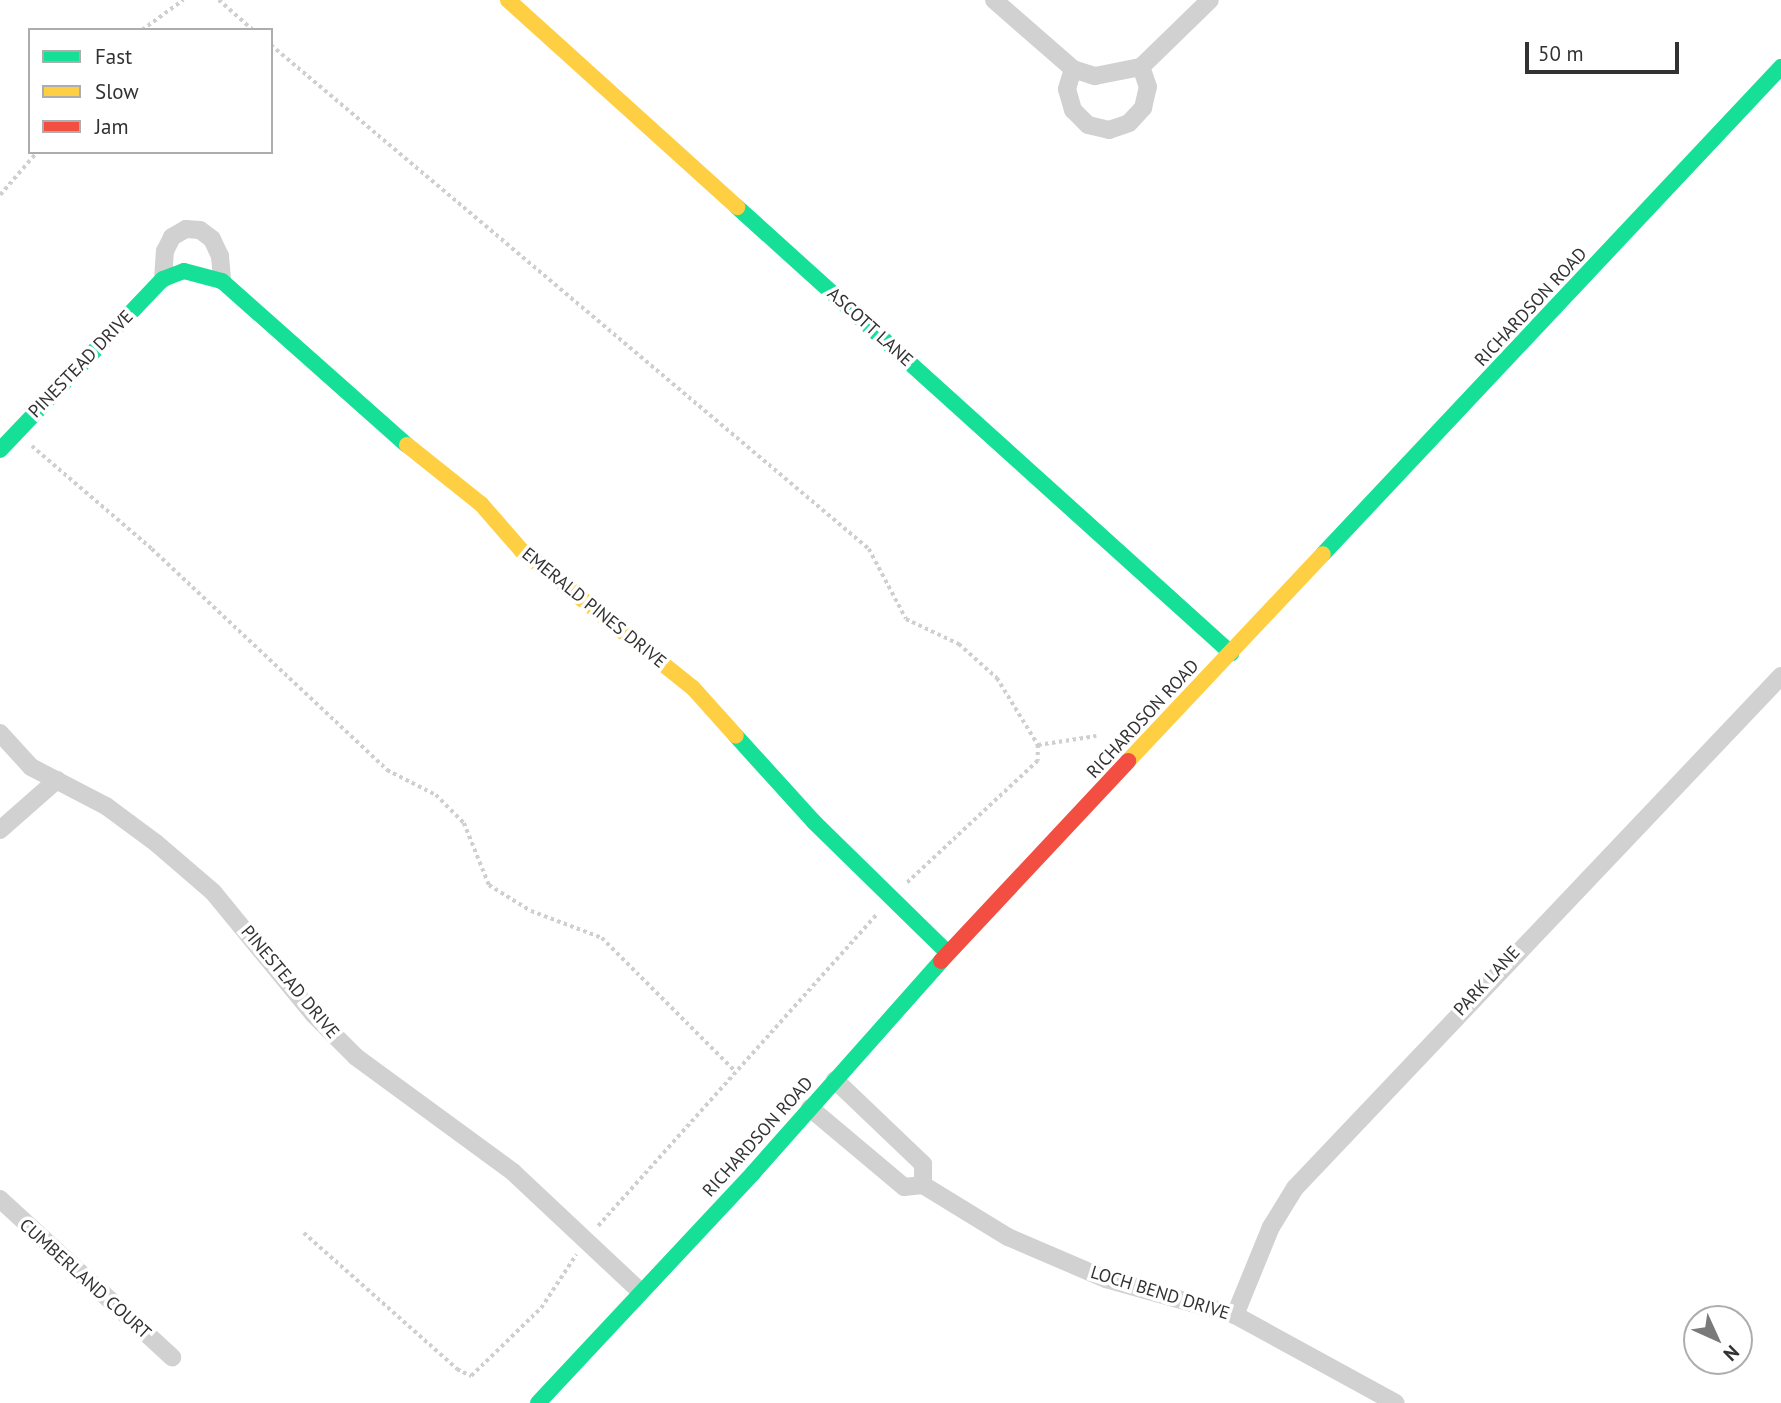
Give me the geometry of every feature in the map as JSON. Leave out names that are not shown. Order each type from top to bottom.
[{"type":"street","name":"ASCOTT LANE","points":[[508,0],[1231,653]]},
{"type":"street","points":[[994,0],[1073,69],[1095,76],[1141,67],[1210,0]]},
{"type":"street","points":[[1073,69],[1067,89],[1073,110],[1088,125],[1109,130],[1129,123],[1143,108],[1148,87],[1141,67]]},
{"type":"street","name":"RICHARDSON ROAD","points":[[538,1403],[810,1108],[948,953],[1781,67]]},
{"type":"street","points":[[163,279],[165,251],[179,233],[200,230],[212,239],[220,256],[222,282]]},
{"type":"street","name":"PINESTEAD DRIVE","points":[[0,450],[15,431],[163,279],[184,271]]},
{"type":"street","name":"EMERALD PINES DRIVE","points":[[184,271],[222,282],[375,420],[481,504],[522,551],[693,688],[814,822],[948,953]]},
{"type":"street","name":"PARK LANE","points":[[1235,1315],[1271,1227],[1295,1188],[1493,974],[1781,676]]},
{"type":"street","name":"PINESTEAD DRIVE","points":[[0,733],[31,767],[106,806],[156,843],[213,892],[314,1015],[356,1057],[513,1172],[641,1292]]},
{"type":"street","points":[[0,830],[57,780]]},
{"type":"street","points":[[835,1080],[923,1164],[923,1185]]},
{"type":"street","name":"LOCH BEND DRIVE","points":[[810,1108],[883,1173],[904,1187],[923,1185],[1008,1237],[1106,1279],[1235,1315],[1396,1403]]},
{"type":"street","name":"CUMBERLAND COURT","points":[[0,1199],[172,1357]]},
{"type":"path","points":[[145,28],[183,0]]},
{"type":"path","points":[[219,0],[251,28]]},
{"type":"path","points":[[273,47],[869,549],[906,619],[959,644],[997,678],[1038,745],[1038,761],[892,897],[734,1070],[586,1239],[541,1308],[471,1376],[457,1369],[304,1233]]},
{"type":"path","points":[[0,195],[35,154]]},
{"type":"path","points":[[15,431],[152,550],[367,753],[387,770],[436,795],[464,823],[489,885],[531,911],[602,938],[734,1070]]},
{"type":"path","points":[[1038,745],[1096,736]]},
{"type":"traffic: fast","points":[[1323,554],[1781,67]]},
{"type":"traffic: fast","points":[[737,207],[1231,653]]},
{"type":"traffic: fast","points":[[0,450],[163,279],[184,271],[222,281],[407,445]]},
{"type":"traffic: fast","points":[[736,736],[814,822],[948,953]]},
{"type":"traffic: fast","points":[[538,1403],[753,1173],[941,961]]},
{"type":"traffic: slow","points":[[508,0],[737,207]]},
{"type":"traffic: slow","points":[[407,445],[481,504],[522,551],[693,688],[736,736]]},
{"type":"traffic: slow","points":[[1128,761],[1323,554]]},
{"type":"traffic: jam","points":[[941,961],[1128,761]]}]
